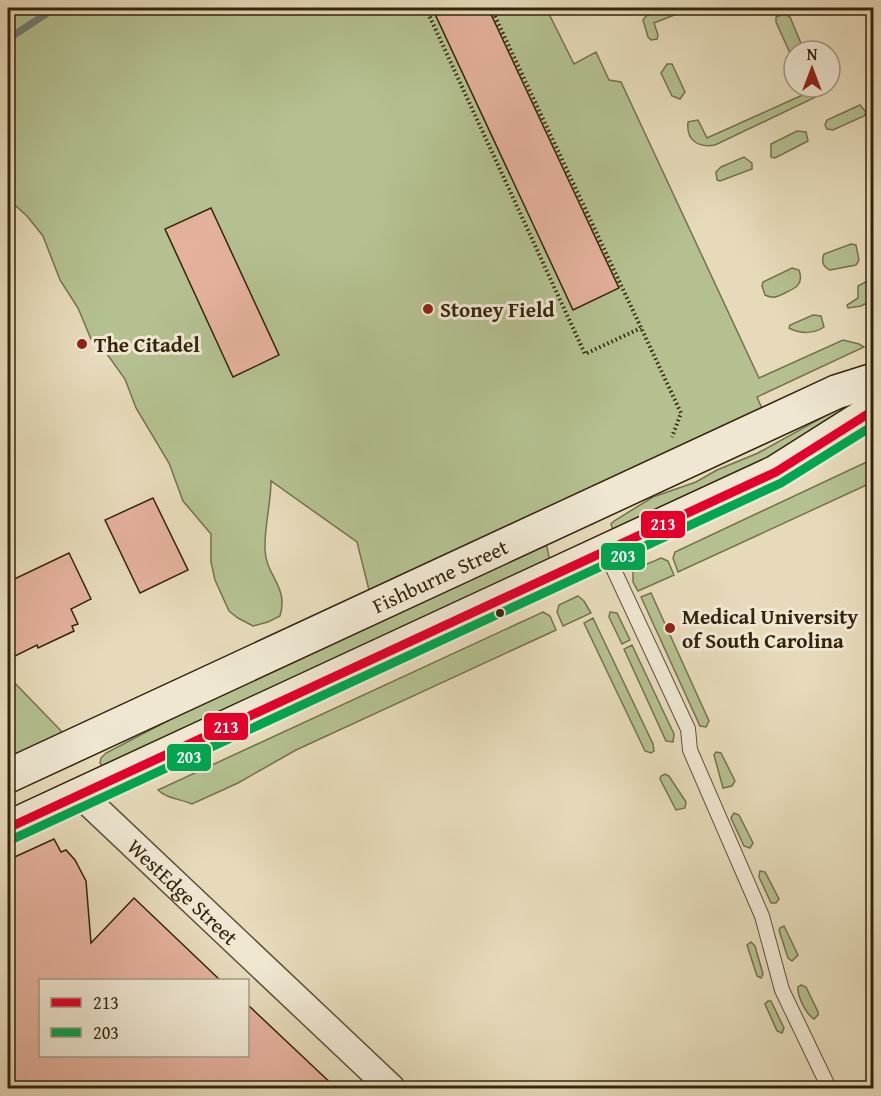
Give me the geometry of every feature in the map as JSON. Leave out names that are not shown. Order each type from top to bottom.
[{"type":"main road","name":"Fishburne Street","points":[[17,771],[836,392],[873,380]]},
{"type":"main road","points":[[8,828],[776,472],[873,410]]},
{"type":"main road","points":[[572,514],[600,555]]},
{"type":"main road","points":[[17,771],[76,796]]},
{"type":"street","name":"WestEdge Street","points":[[76,796],[391,1089]]},
{"type":"lane","points":[[600,555],[688,729],[690,750],[762,916],[782,990],[829,1089]]},
{"type":"path","points":[[441,8],[428,13],[585,354],[641,328]]},
{"type":"path","points":[[491,8],[681,413],[671,441]]},
{"type":"green space","name":"Stoney Field","points":[[8,8],[125,8],[127,12],[128,8],[546,8],[574,64],[596,52],[609,80],[621,82],[759,378],[843,340],[864,347],[757,397],[763,411],[370,594],[357,542],[271,481],[265,550],[266,559],[282,597],[282,606],[280,616],[253,626],[229,611],[215,580],[211,562],[211,534],[183,501],[169,463],[136,408],[125,379],[107,354],[91,339],[78,308],[60,280],[43,236],[27,216],[8,199]]},
{"type":"green space","points":[[667,8],[692,8],[654,23],[658,35],[657,39],[651,40],[643,20],[646,16]]},
{"type":"green space","points":[[784,14],[790,17],[799,39],[784,39],[776,17]]},
{"type":"green space","points":[[667,64],[672,64],[685,92],[680,99],[672,96],[661,73]]},
{"type":"green space","points":[[794,99],[812,99],[715,145],[709,146],[695,142],[689,134],[688,122],[698,120],[707,138]]},
{"type":"green space","points":[[860,105],[866,112],[864,116],[833,130],[827,129],[825,125],[827,120]]},
{"type":"green space","points":[[797,131],[806,132],[808,141],[775,158],[771,157],[771,144]]},
{"type":"green space","points":[[744,157],[752,163],[752,169],[720,181],[717,180],[716,172],[721,167]]},
{"type":"green space","points":[[851,244],[856,245],[859,260],[856,265],[830,270],[824,265],[824,254]]},
{"type":"green space","points":[[792,268],[799,270],[798,285],[777,296],[765,295],[763,282]]},
{"type":"green space","points":[[873,280],[873,300],[861,306],[848,308],[847,305],[858,298],[858,286]]},
{"type":"green space","points":[[813,315],[821,316],[824,327],[807,332],[789,328],[790,325]]},
{"type":"green space","points":[[850,406],[770,461],[614,533],[611,524],[614,521],[653,497],[696,482],[717,470],[758,453],[841,407]]},
{"type":"green space","points":[[873,459],[873,482],[678,572],[673,558],[675,552]]},
{"type":"green space","points":[[542,543],[547,547],[550,562],[103,767],[100,763],[106,753],[196,706]]},
{"type":"green space","points":[[661,558],[668,561],[674,575],[638,591],[633,582],[633,570]]},
{"type":"green space","points":[[651,593],[709,721],[706,727],[700,726],[641,597]]},
{"type":"green space","points":[[578,596],[591,613],[563,626],[557,612],[559,605]]},
{"type":"green space","points":[[543,612],[550,616],[556,630],[296,750],[238,783],[192,804],[170,797],[158,790]]},
{"type":"green space","points":[[610,612],[617,613],[630,640],[622,644],[609,617]]},
{"type":"green space","points":[[593,618],[653,744],[654,751],[651,753],[645,751],[584,623]]},
{"type":"green space","points":[[632,645],[674,734],[673,742],[666,741],[624,649]]},
{"type":"green space","points":[[8,676],[65,735],[8,762]]},
{"type":"green space","points":[[716,752],[721,753],[735,781],[732,786],[723,788],[714,755]]},
{"type":"green space","points":[[665,774],[669,776],[686,802],[685,808],[676,810],[660,779]]},
{"type":"green space","points":[[734,813],[739,815],[753,843],[750,848],[744,846],[731,818]]},
{"type":"green space","points":[[760,871],[765,872],[779,899],[776,903],[771,903],[759,877]]},
{"type":"green space","points":[[784,926],[798,955],[792,961],[788,958],[779,930]]},
{"type":"green space","points":[[751,942],[755,946],[763,974],[761,978],[757,976],[747,945]]},
{"type":"green space","points":[[801,985],[806,987],[818,1012],[814,1019],[801,1000],[798,987]]},
{"type":"green space","points":[[771,1001],[784,1028],[782,1033],[777,1031],[765,1004]]},
{"type":"building","points":[[448,8],[488,8],[619,288],[573,310],[435,14]]},
{"type":"building","points":[[211,208],[279,355],[233,377],[165,229]]},
{"type":"building","points":[[153,498],[188,570],[140,593],[105,520]]},
{"type":"building","points":[[69,553],[91,599],[71,609],[78,624],[72,626],[74,631],[13,657],[8,646],[8,582]]},
{"type":"building","points":[[54,839],[61,852],[66,850],[75,860],[86,881],[91,943],[134,898],[219,979],[39,979],[39,1057],[249,1057],[249,1006],[337,1089],[8,1089],[8,860]]},
{"type":"waterway","points":[[8,39],[55,8]]},
{"type":"transit line","name":"213","points":[[8,828],[776,472],[874,410]]},
{"type":"transit line","name":"203","points":[[13,839],[781,483],[874,425]]},
{"type":"place","name":"Stoney Field","points":[[428,309]]},
{"type":"place","name":"The Citadel","points":[[82,344]]},
{"type":"place","name":"Medical University of South Carolina","points":[[670,628]]}]
